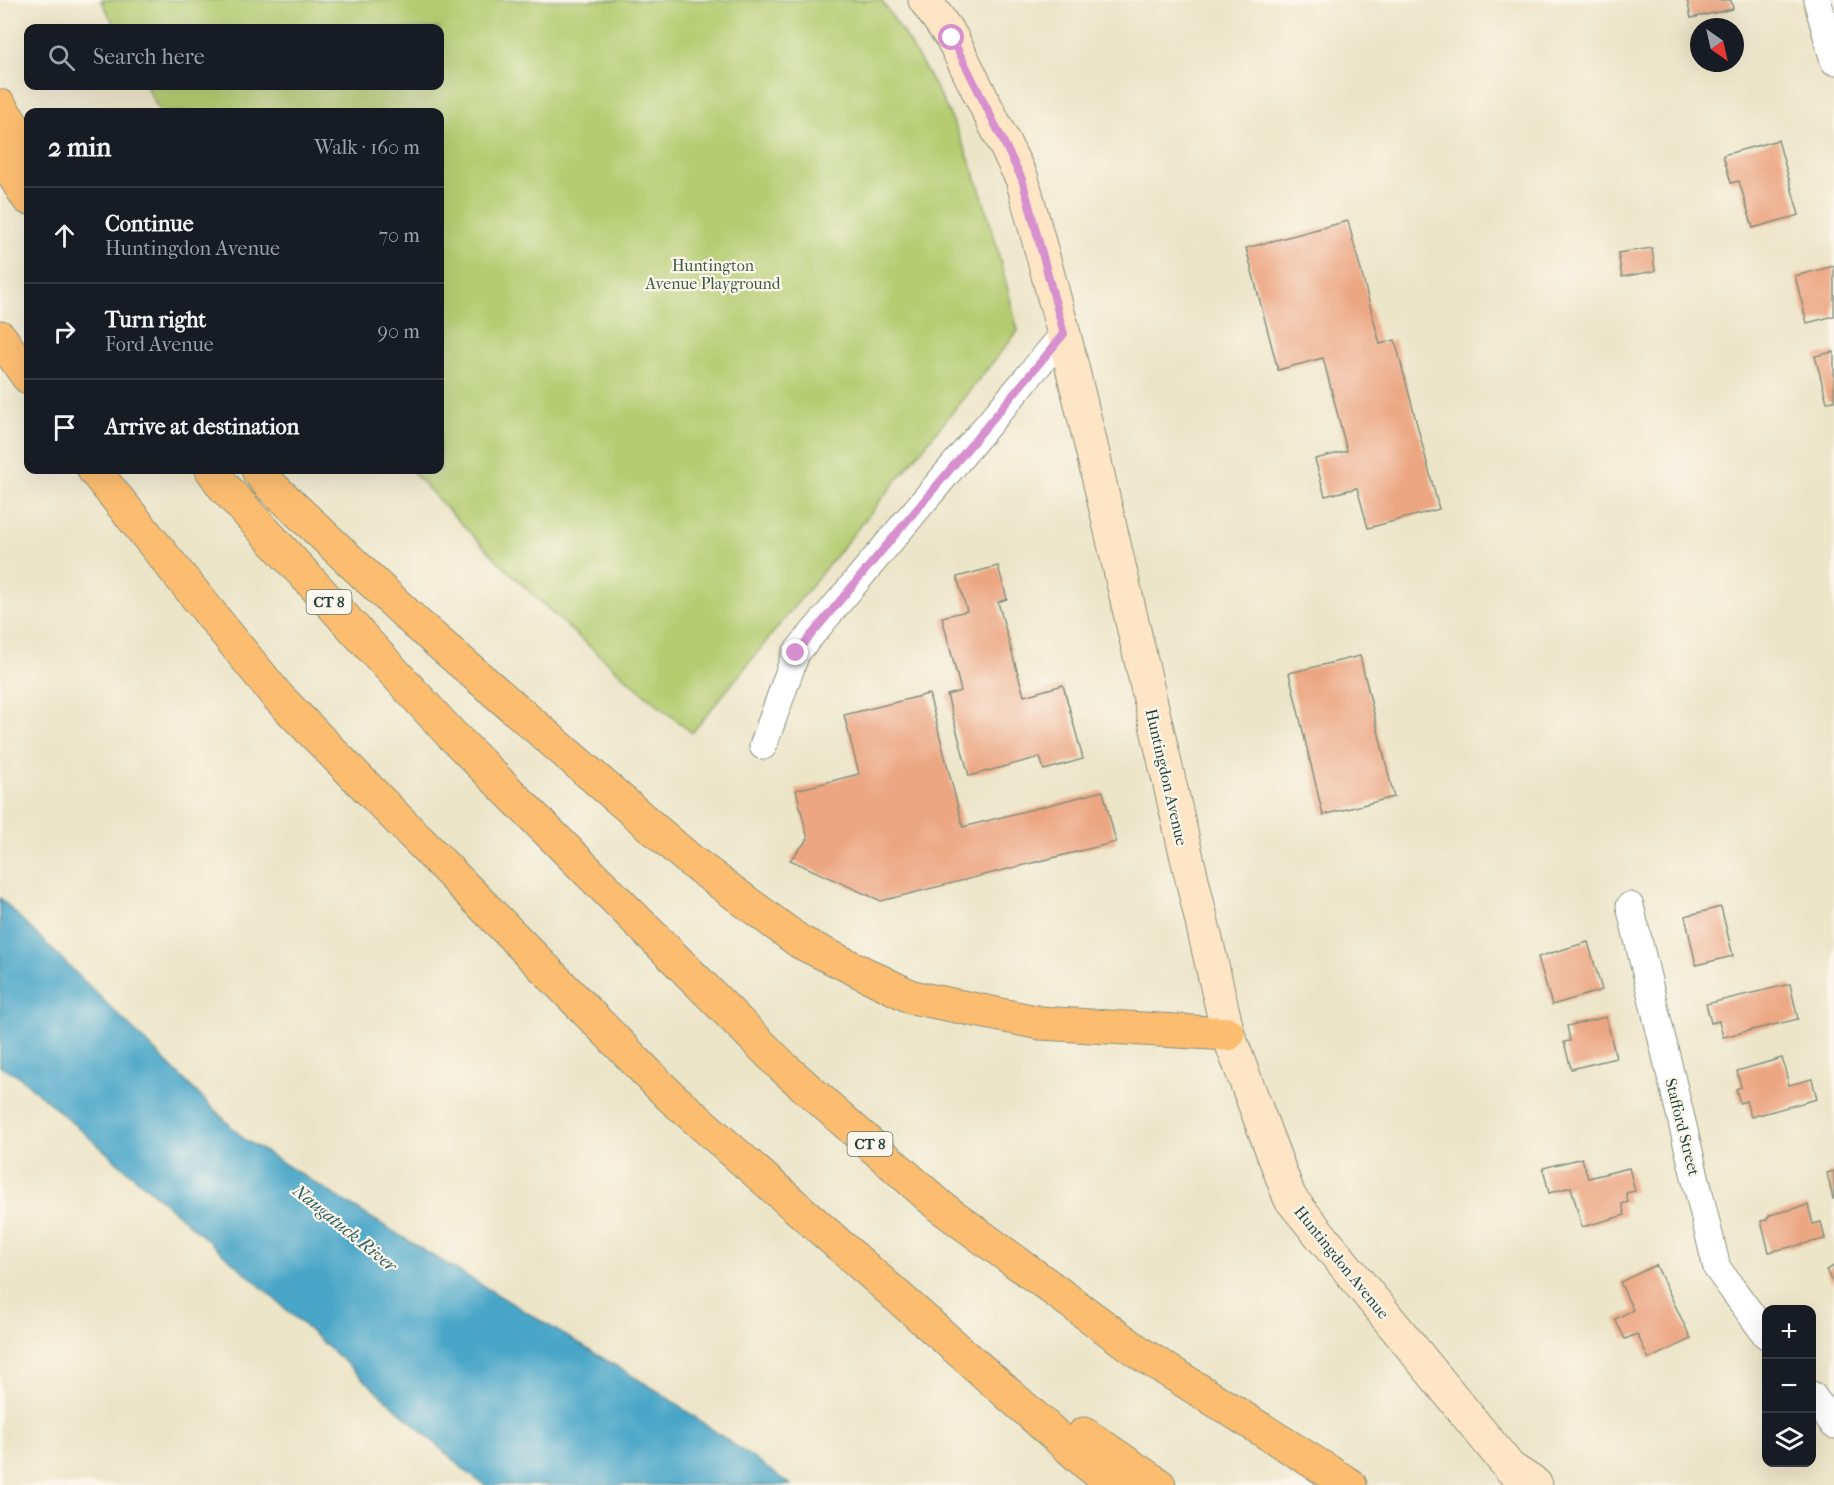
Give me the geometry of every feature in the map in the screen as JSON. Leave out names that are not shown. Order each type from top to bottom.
[{"type":"highway","points":[[0,106],[24,143]]},
{"type":"highway","points":[[0,153],[24,192]]},
{"type":"highway","points":[[0,337],[24,371]]},
{"type":"highway","points":[[97,474],[278,697],[668,1094],[1090,1466],[1116,1485]]},
{"type":"highway","name":"CT 8","points":[[215,474],[224,487],[449,732],[792,1074],[941,1207],[1140,1353],[1350,1485]]},
{"type":"highway","points":[[261,474],[417,624],[691,861],[800,942],[912,997],[1040,1023],[1228,1034]]},
{"type":"highway","points":[[885,1286],[1104,1448],[1159,1485]]},
{"type":"main road","name":"Huntingdon Avenue","points":[[926,0],[952,38],[1022,179],[1064,334],[1228,1034],[1290,1198],[1510,1468],[1536,1485]]},
{"type":"street","points":[[1817,0],[1834,61]]},
{"type":"street","points":[[763,746],[796,653],[1064,334]]},
{"type":"street","name":"Stafford Street","points":[[1630,906],[1717,1268],[1762,1328]]},
{"type":"street","points":[[1816,1400],[1834,1425]]},
{"type":"green space","name":"Huntington Avenue Playground","points":[[101,0],[881,0],[931,79],[967,154],[992,229],[1018,331],[692,733],[546,607],[477,540],[415,474],[444,474],[444,108],[158,108],[148,90],[444,90],[444,24],[114,24]]},
{"type":"water","name":"Naugatuck River","points":[[0,898],[244,1139],[659,1392],[791,1485],[485,1485],[470,1475],[258,1284],[16,1074],[0,1067]]},
{"type":"building","points":[[1687,0],[1731,0],[1733,9],[1691,18]]},
{"type":"building","points":[[1778,140],[1799,215],[1753,228],[1739,181],[1731,183],[1723,155]]},
{"type":"building","points":[[1348,221],[1380,344],[1395,340],[1439,509],[1368,528],[1357,488],[1325,496],[1315,459],[1347,451],[1323,358],[1278,370],[1246,248]]},
{"type":"building","points":[[1652,248],[1655,271],[1622,277],[1618,253]]},
{"type":"building","points":[[1834,266],[1834,316],[1807,323],[1795,276]]},
{"type":"building","points":[[1834,352],[1834,401],[1827,402],[1815,356]]},
{"type":"building","points":[[998,566],[1007,599],[998,602],[1024,696],[1063,685],[1083,759],[1044,770],[1040,757],[969,776],[947,695],[961,691],[942,617],[967,611],[957,577]]},
{"type":"building","points":[[1360,656],[1394,797],[1323,815],[1289,673]]},
{"type":"building","points":[[929,694],[963,827],[1103,791],[1116,842],[881,901],[790,860],[808,839],[796,790],[859,774],[844,715]]},
{"type":"building","points":[[1721,907],[1733,956],[1696,965],[1685,916]]},
{"type":"building","points":[[1588,942],[1602,990],[1552,1005],[1538,957]]},
{"type":"building","points":[[1790,984],[1798,1019],[1723,1037],[1719,1021],[1711,1023],[1706,1004]]},
{"type":"building","points":[[1606,1017],[1616,1058],[1571,1069],[1564,1042],[1570,1041],[1567,1026]]},
{"type":"building","points":[[1782,1058],[1789,1085],[1812,1079],[1817,1099],[1751,1117],[1746,1101],[1740,1103],[1736,1089],[1741,1087],[1737,1071]]},
{"type":"building","points":[[1582,1158],[1588,1178],[1629,1168],[1635,1191],[1626,1193],[1628,1202],[1622,1204],[1625,1215],[1582,1227],[1571,1187],[1549,1193],[1543,1168]]},
{"type":"building","points":[[1834,1171],[1834,1199],[1833,1199],[1827,1173]]},
{"type":"building","points":[[1808,1205],[1813,1224],[1821,1222],[1825,1239],[1769,1252],[1761,1221],[1766,1220],[1770,1215]]},
{"type":"building","points":[[1656,1265],[1691,1339],[1649,1359],[1637,1334],[1625,1339],[1615,1319],[1633,1310],[1620,1282]]},
{"type":"building","points":[[1834,1266],[1834,1285],[1826,1270]]},
{"type":"route","points":[[796,653],[1064,334],[1022,179],[952,38]]}]
